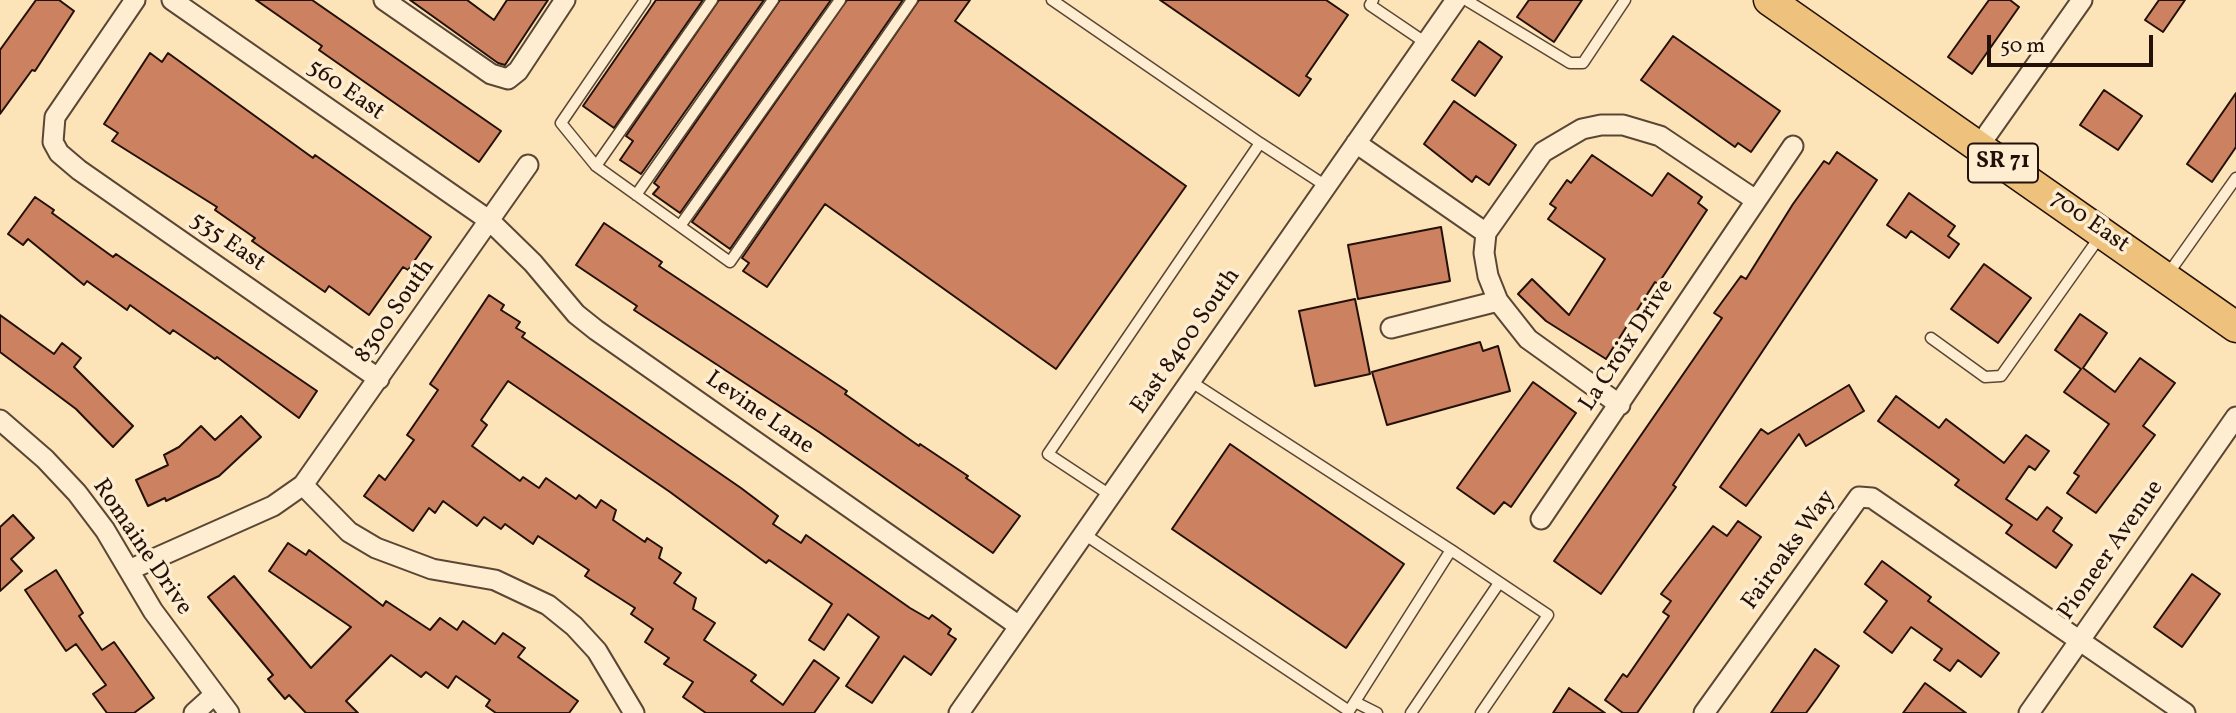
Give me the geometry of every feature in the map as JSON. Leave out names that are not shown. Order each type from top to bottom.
[{"type":"main road","name":"700 East","points":[[1769,0],[2236,327]]},
{"type":"street","name":"535 East","points":[[135,0],[61,105],[52,129],[53,142],[59,153],[79,170],[379,379]]},
{"type":"street","name":"560 East","points":[[172,0],[490,221]]},
{"type":"street","points":[[384,0],[410,7],[491,74],[508,79],[518,71],[565,0]]},
{"type":"street","name":"East 8400 South","points":[[959,713],[1456,0]]},
{"type":"street","points":[[1979,146],[2082,0]]},
{"type":"street","points":[[1620,405],[1528,339],[1498,301],[1488,276],[1484,253],[1486,233],[1543,152],[1560,139],[1582,129],[1623,125],[1643,129],[1660,136],[1754,199]]},
{"type":"street","points":[[1356,143],[1486,233]]},
{"type":"street","name":"La Croix Drive","points":[[1541,519],[1620,405],[1675,316],[1754,199],[1793,146]]},
{"type":"street","name":"8300 South","points":[[129,570],[273,506],[303,485],[528,165]]},
{"type":"street","name":"Levine Lane","points":[[490,221],[533,263],[576,314],[596,330],[1019,626]]},
{"type":"street","points":[[1391,328],[1498,301]]},
{"type":"street","name":"Pioneer Avenue","points":[[2029,713],[2236,418]]},
{"type":"street","name":"Romaine Drive","points":[[4,431],[77,493],[105,530],[153,611],[229,713]]},
{"type":"street","points":[[303,485],[349,531],[376,548],[432,569],[495,580],[548,605],[574,626],[597,651],[634,713]]},
{"type":"street","name":"Fairoaks Way","points":[[1704,713],[1848,508],[1859,497],[1872,498],[2080,641]]},
{"type":"street","points":[[2080,641],[2185,713]]},
{"type":"street","points":[[194,713],[214,695]]},
{"type":"lane","points":[[645,0],[561,123],[596,166],[730,262],[912,0]]},
{"type":"lane","points":[[596,166],[712,0]]},
{"type":"lane","points":[[636,195],[773,0]]},
{"type":"lane","points":[[680,226],[840,0]]},
{"type":"lane","points":[[1052,0],[1326,186]]},
{"type":"lane","points":[[1373,0],[1370,5],[1426,43]]},
{"type":"lane","points":[[1466,0],[1570,63],[1583,63],[1625,0]]},
{"type":"lane","points":[[1110,495],[1048,454],[1260,143]]},
{"type":"lane","points":[[2166,278],[2236,178]]},
{"type":"lane","points":[[1931,338],[1985,377],[2001,376],[2102,233]]},
{"type":"lane","points":[[1190,381],[1548,615],[1481,713]]},
{"type":"lane","points":[[1084,534],[1349,711],[1451,550]]},
{"type":"lane","points":[[1411,713],[1499,583]]},
{"type":"lane","points":[[1355,702],[1377,713]]},
{"type":"building","points":[[36,0],[59,0],[74,11],[35,71],[32,70],[0,114],[0,50]]},
{"type":"building","points":[[256,0],[312,0],[501,131],[479,162],[319,50],[322,46]]},
{"type":"building","points":[[410,0],[467,0],[494,20],[507,0],[548,0],[505,65],[498,63]]},
{"type":"building","points":[[656,0],[703,0],[614,128],[583,106]]},
{"type":"building","points":[[719,0],[764,0],[641,174],[620,160],[633,141],[626,136]]},
{"type":"building","points":[[780,0],[831,0],[680,213],[653,194],[659,187],[654,183]]},
{"type":"building","points":[[847,0],[903,0],[730,249],[692,222]]},
{"type":"building","points":[[919,0],[970,0],[955,21],[1186,186],[1056,369],[825,204],[767,287],[743,271],[749,263],[742,258]]},
{"type":"building","points":[[1160,0],[1326,0],[1348,15],[1306,76],[1311,79],[1299,96]]},
{"type":"building","points":[[1529,0],[1582,0],[1554,42],[1517,17]]},
{"type":"building","points":[[1989,0],[2010,0],[2019,7],[1972,74],[1948,57]]},
{"type":"building","points":[[2159,0],[2185,0],[2163,32],[2145,20]]},
{"type":"building","points":[[1673,36],[1780,111],[1751,152],[1738,143],[1735,147],[1641,80]]},
{"type":"building","points":[[1479,41],[1502,57],[1475,96],[1452,80]]},
{"type":"building","points":[[150,53],[162,62],[168,53],[313,158],[315,155],[431,237],[408,270],[403,267],[369,315],[329,286],[325,292],[252,241],[255,238],[215,210],[217,207],[112,141],[118,133],[104,124]]},
{"type":"building","points":[[2104,90],[2142,116],[2118,150],[2080,125]]},
{"type":"building","points":[[2236,93],[2236,147],[2212,182],[2187,164]]},
{"type":"building","points":[[1454,101],[1516,145],[1489,185],[1476,176],[1472,182],[1424,144]]},
{"type":"building","points":[[1837,152],[1877,180],[1673,485],[1676,487],[1601,594],[1554,561],[1722,318],[1714,313],[1741,276],[1746,279],[1793,204],[1824,161],[1829,164]]},
{"type":"building","points":[[1592,155],[1652,196],[1668,173],[1702,197],[1698,203],[1707,210],[1658,284],[1655,282],[1606,359],[1546,321],[1518,294],[1532,279],[1569,315],[1605,259],[1548,219],[1556,208],[1550,204],[1567,180],[1571,183]]},
{"type":"building","points":[[1909,193],[1955,226],[1948,236],[1959,244],[1949,258],[1911,231],[1906,238],[1887,225]]},
{"type":"building","points":[[35,197],[54,210],[52,213],[113,257],[116,254],[317,391],[299,418],[217,357],[215,359],[173,330],[170,334],[130,305],[127,310],[87,281],[84,285],[28,239],[23,245],[8,234]]},
{"type":"building","points":[[604,223],[662,262],[659,266],[847,391],[845,394],[919,446],[920,444],[968,476],[966,478],[1020,516],[993,553],[819,432],[634,310],[637,306],[576,265]]},
{"type":"building","points":[[1441,227],[1450,281],[1358,299],[1348,245]]},
{"type":"building","points":[[1984,264],[2031,298],[1998,343],[1951,309]]},
{"type":"building","points":[[489,295],[504,305],[501,310],[520,322],[516,328],[525,333],[522,337],[741,488],[778,516],[773,524],[801,543],[806,535],[910,608],[929,619],[932,615],[951,629],[948,634],[956,639],[931,675],[904,656],[872,703],[846,686],[879,637],[848,614],[824,650],[809,640],[832,604],[769,560],[766,563],[670,492],[508,381],[481,420],[487,425],[472,446],[520,481],[523,477],[539,488],[546,478],[576,499],[579,495],[596,508],[601,500],[616,510],[613,520],[645,542],[647,538],[662,548],[659,558],[681,573],[674,583],[696,598],[693,609],[715,623],[704,640],[756,675],[751,681],[783,705],[814,660],[839,678],[814,713],[706,713],[683,697],[693,682],[664,664],[669,658],[645,642],[653,629],[631,614],[635,608],[585,576],[589,570],[538,536],[533,544],[505,524],[501,529],[484,517],[477,526],[443,501],[435,513],[429,508],[413,531],[364,496],[379,475],[385,480],[414,440],[407,435],[438,390],[430,384]]},
{"type":"building","points":[[1355,299],[1370,374],[1315,386],[1299,311]]},
{"type":"building","points":[[2080,314],[2107,333],[2083,368],[2115,392],[2140,358],[2175,383],[2143,426],[2155,435],[2096,513],[2067,493],[2079,476],[2074,473],[2109,424],[2064,392],[2081,369],[2055,350]]},
{"type":"building","points":[[0,315],[54,354],[62,343],[81,358],[74,367],[133,426],[113,447],[76,409],[0,352]]},
{"type":"building","points":[[1480,342],[1483,351],[1498,346],[1510,391],[1387,425],[1372,372]]},
{"type":"building","points":[[1533,382],[1576,413],[1511,507],[1504,502],[1494,514],[1457,488]]},
{"type":"building","points":[[1849,385],[1864,411],[1806,446],[1799,434],[1746,506],[1720,487],[1761,429],[1768,434]]},
{"type":"building","points":[[1896,396],[1939,428],[1946,419],[2004,463],[2026,435],[2049,451],[2035,470],[2029,466],[2006,499],[2037,520],[2047,507],[2062,518],[2053,531],[2072,545],[2056,568],[2006,533],[2012,525],[1955,485],[1959,480],[1878,421]]},
{"type":"building","points":[[241,416],[261,437],[219,476],[166,501],[165,498],[148,506],[136,480],[168,465],[164,455],[179,447],[201,426],[215,440]]},
{"type":"building","points":[[1230,444],[1404,564],[1346,648],[1172,529]]},
{"type":"building","points":[[13,515],[34,538],[11,559],[22,571],[0,591],[0,527]]},
{"type":"building","points":[[1738,521],[1761,537],[1637,713],[1623,713],[1605,700],[1623,674],[1627,677],[1669,616],[1663,612],[1671,601],[1661,594],[1713,526],[1727,536]]},
{"type":"building","points":[[288,543],[306,555],[309,550],[383,606],[386,601],[430,630],[440,618],[457,630],[463,621],[495,644],[503,633],[525,648],[518,657],[578,701],[569,713],[496,713],[486,706],[490,700],[456,676],[448,688],[426,672],[421,677],[391,655],[346,701],[358,713],[306,713],[289,695],[285,699],[268,679],[273,675],[208,597],[234,576],[311,668],[351,627],[269,571]]},
{"type":"building","points":[[1882,561],[1931,597],[1928,601],[1999,653],[1981,677],[1958,660],[1950,671],[1934,660],[1942,649],[1911,627],[1892,653],[1864,632],[1887,601],[1865,584]]},
{"type":"building","points":[[56,570],[83,613],[79,616],[102,650],[114,642],[154,698],[134,713],[107,713],[93,694],[106,685],[76,644],[66,651],[25,590]]},
{"type":"building","points":[[2192,574],[2220,594],[2182,647],[2154,627]]},
{"type":"building","points":[[1815,649],[1839,666],[1806,713],[1771,713]]},
{"type":"building","points":[[1925,683],[1966,713],[1903,713]]},
{"type":"building","points":[[1569,688],[1605,713],[1553,713]]}]
